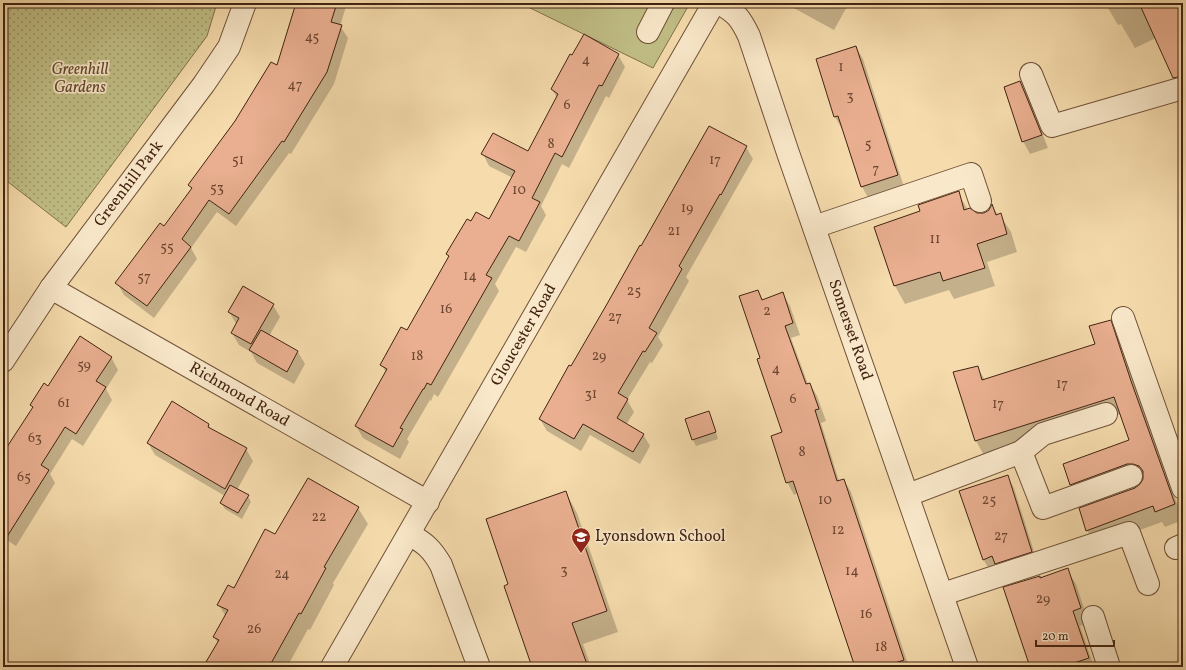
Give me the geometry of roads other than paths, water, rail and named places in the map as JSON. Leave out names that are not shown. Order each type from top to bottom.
[{"type":"street","name":"Greenhill Park","points":[[3,361],[51,288],[204,84],[229,46],[245,3]]},
{"type":"street","points":[[648,32],[662,3]]},
{"type":"street","name":"Gloucester Road","points":[[332,667],[714,3]]},
{"type":"street","name":"Somerset Road","points":[[718,3],[733,11],[742,20],[749,36],[967,667]]},
{"type":"street","points":[[1031,74],[1052,126],[1183,88]]},
{"type":"street","points":[[814,226],[971,174],[980,201]]},
{"type":"street","name":"Richmond Road","points":[[51,288],[428,502]]},
{"type":"street","points":[[1123,318],[1183,488]]},
{"type":"street","points":[[908,495],[1021,452],[1043,434],[1106,414]]},
{"type":"street","points":[[1021,452],[1043,508],[1131,476]]},
{"type":"street","points":[[409,534],[425,544],[433,552],[441,565],[479,667]]},
{"type":"street","points":[[943,594],[1129,534],[1148,584]]},
{"type":"street","points":[[1093,617],[1109,667]]},
{"type":"place","name":"Lyonsdown School","points":[[581,554]]},
{"type":"park label","name":"Greenhill Gardens","points":[[80,79]]}]
